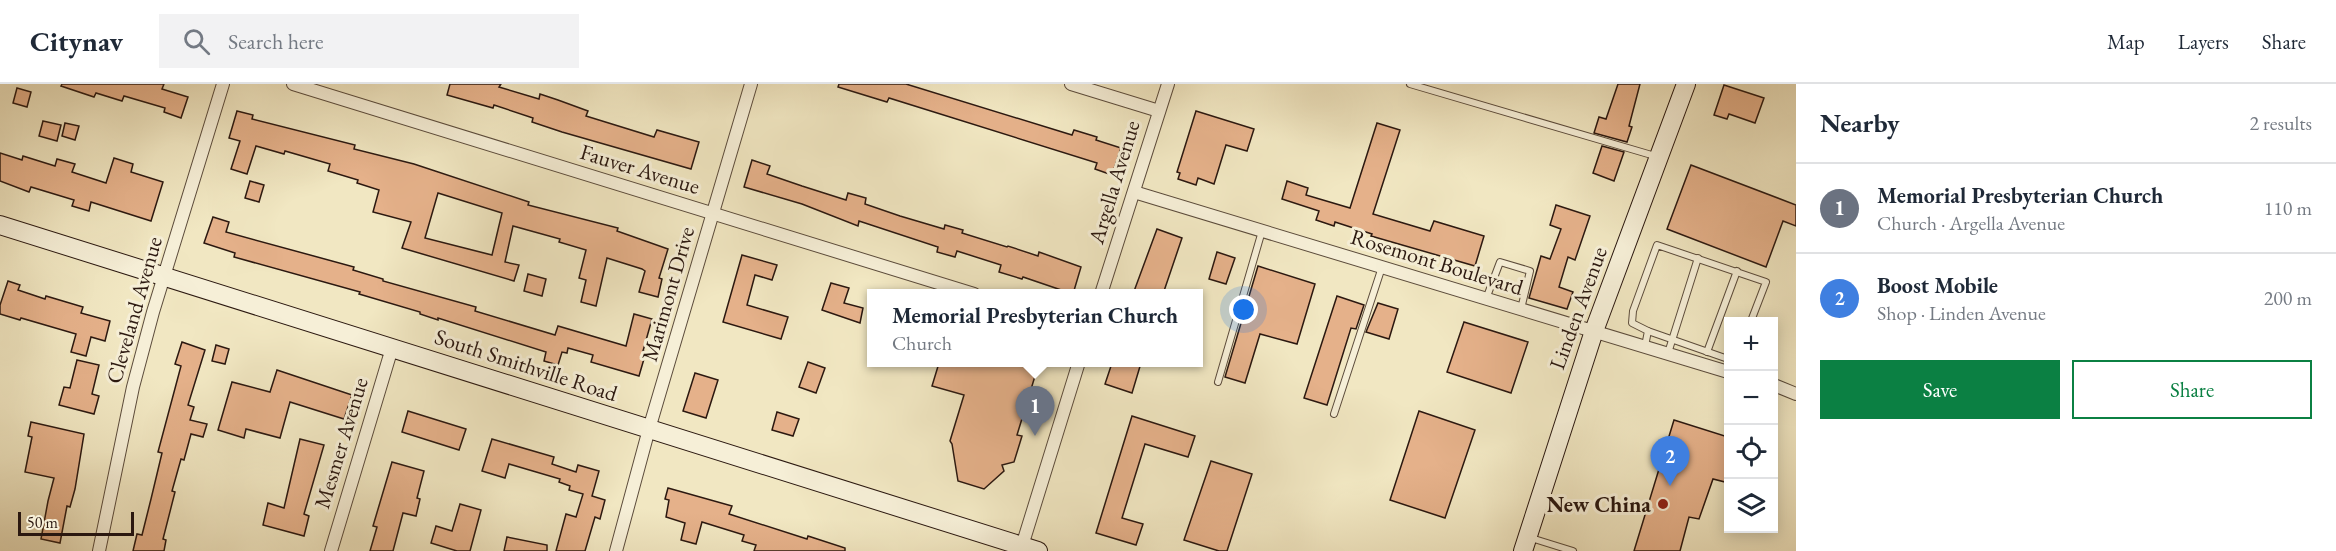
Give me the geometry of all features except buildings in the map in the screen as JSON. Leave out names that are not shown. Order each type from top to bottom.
[{"type":"main road","name":"Linden Avenue","points":[[1525,544],[1594,331],[1686,84]]},
{"type":"main road","name":"South Smithville Road","points":[[0,225],[1030,548]]},
{"type":"street","name":"Cleveland Avenue","points":[[99,551],[133,387],[223,84]]},
{"type":"street","name":"Fauver Avenue","points":[[293,84],[958,289]]},
{"type":"street","name":"Marimont Drive","points":[[616,551],[649,429],[751,84]]},
{"type":"street","points":[[1071,84],[1159,111]]},
{"type":"street","name":"Argella Avenue","points":[[1103,289],[1168,84]]},
{"type":"street","name":"Rosemont Boulevard","points":[[1134,192],[1725,371]]},
{"type":"street","name":"Mesmer Avenue","points":[[331,551],[392,348]]},
{"type":"street","points":[[1030,548],[1078,367]]},
{"type":"street","points":[[1778,387],[1796,394]]},
{"type":"lane","points":[[1410,84],[1659,158]]},
{"type":"lane","points":[[1218,382],[1262,231]]},
{"type":"lane","points":[[1724,357],[1672,341],[1632,323],[1633,311],[1657,245],[1766,282],[1753,317]]},
{"type":"lane","points":[[1668,353],[1698,258]]},
{"type":"lane","points":[[1486,299],[1500,262],[1530,271],[1520,309]]},
{"type":"lane","points":[[1334,414],[1382,267]]},
{"type":"lane","points":[[1707,352],[1737,271]]},
{"type":"lane","points":[[1645,346],[1648,331]]},
{"type":"lane","points":[[1525,544],[1573,551]]},
{"type":"place","name":"Memorial Presbyterian Church","points":[[1035,436]]},
{"type":"place","name":"Boost Mobile","points":[[1670,486]]},
{"type":"place","name":"New China","points":[[1663,504]]}]
